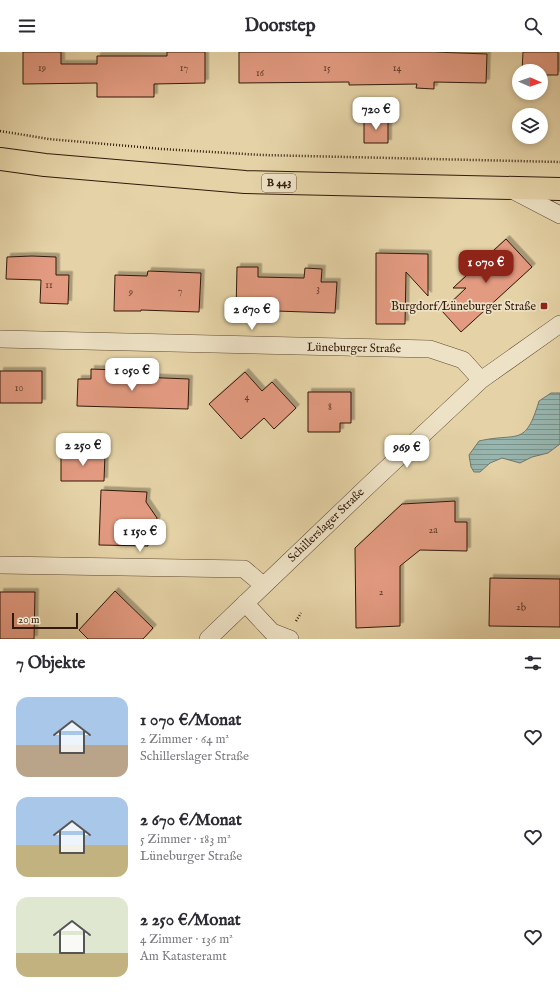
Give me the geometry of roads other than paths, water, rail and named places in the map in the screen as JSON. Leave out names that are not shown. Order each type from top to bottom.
[{"type":"main road","name":"B 443","points":[[0,159],[46,165],[245,182],[560,189]]},
{"type":"street","points":[[508,188],[560,215]]},
{"type":"street","name":"Schillerslager Straße","points":[[208,639],[263,585],[481,380],[560,324]]},
{"type":"street","name":"Lüneburger Straße","points":[[0,339],[430,349],[463,360],[481,380]]},
{"type":"street","points":[[0,565],[244,569],[263,585]]},
{"type":"street","points":[[245,603],[272,632],[290,639]]},
{"type":"water","points":[[551,393],[560,393],[560,444],[548,453],[532,457],[520,463],[502,458],[490,463],[480,472],[474,472],[471,467],[469,455],[479,441],[511,437],[524,432],[534,416],[539,401]]},
{"type":"place","name":"Burgdorf/Lüneburger Straße","points":[[544,306]]}]
